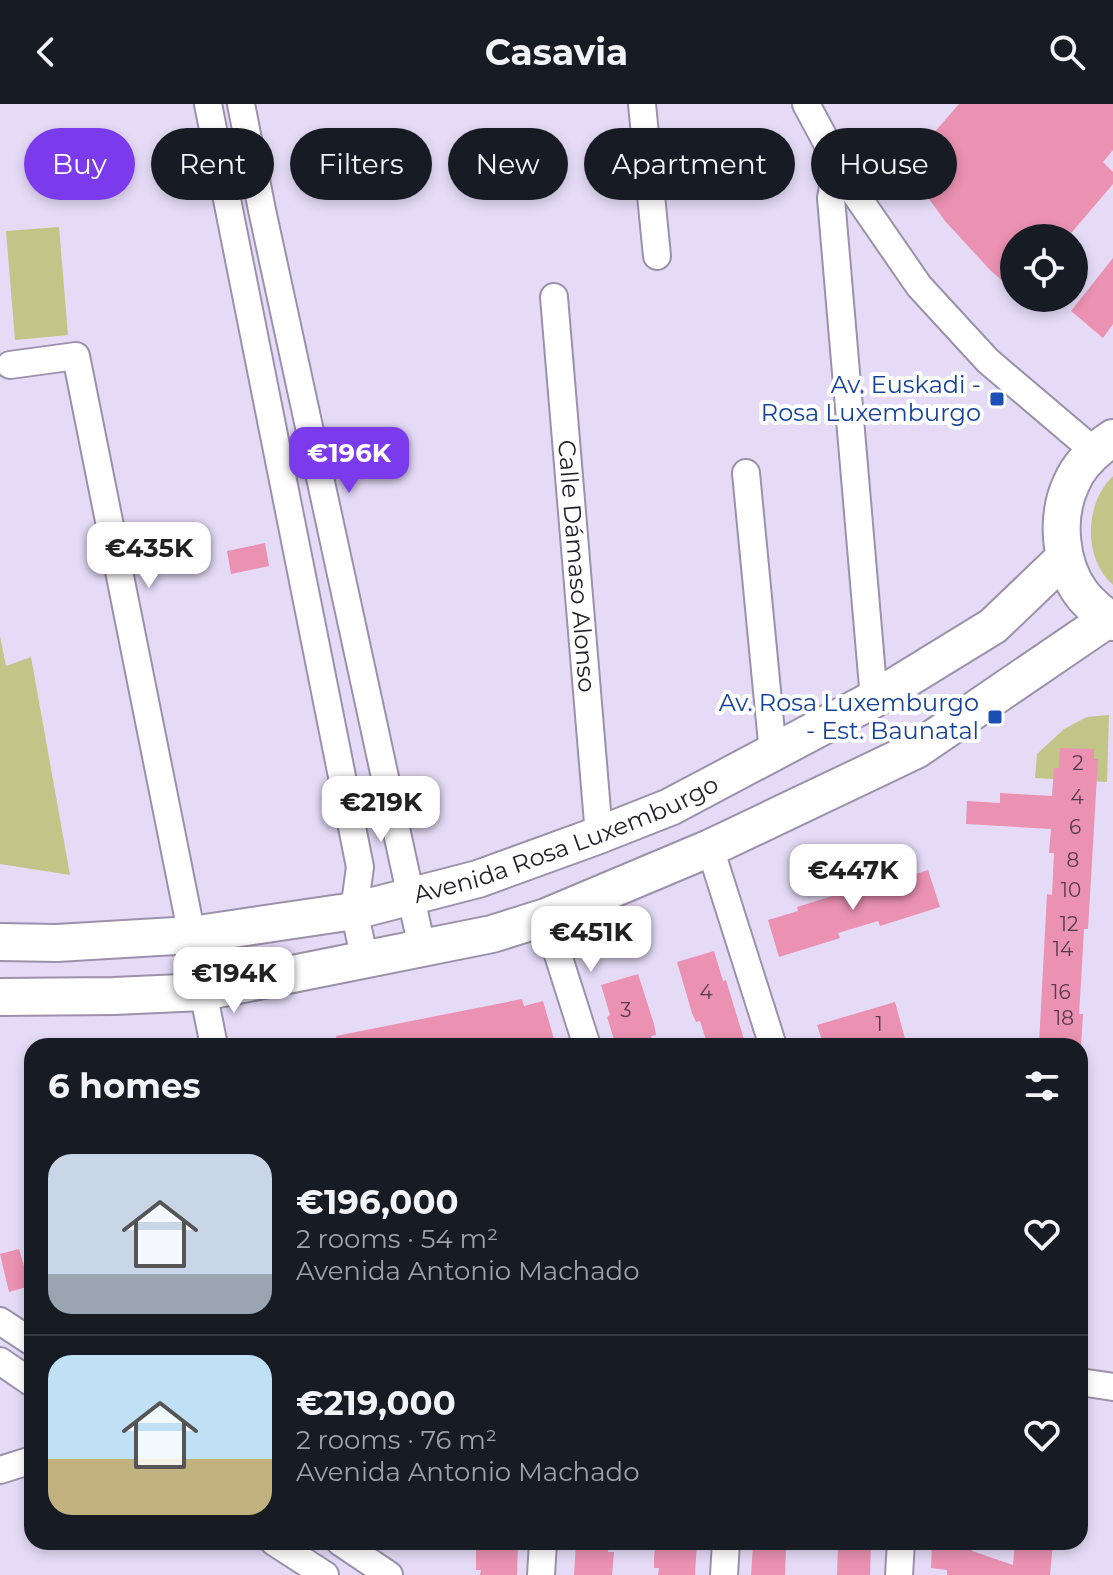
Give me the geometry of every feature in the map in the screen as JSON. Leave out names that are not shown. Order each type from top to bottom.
[{"type":"main road","points":[[0,997],[203,992],[492,934],[546,917],[710,848],[916,750],[1110,621],[1080,593],[1064,558],[1061,520],[1071,482],[1104,444]]},
{"type":"main road","name":"Avenida Rosa Luxemburgo","points":[[0,942],[57,943],[192,935],[354,911],[478,879],[670,807],[874,699],[993,626],[1064,558]]},
{"type":"street","points":[[208,104],[360,867],[354,911],[365,960]]},
{"type":"street","points":[[241,104],[422,948]]},
{"type":"street","points":[[642,104],[657,256]]},
{"type":"street","points":[[806,104],[818,128]]},
{"type":"street","points":[[831,200],[874,699]]},
{"type":"street","points":[[860,200],[919,286],[988,361],[1104,444]]},
{"type":"street","name":"Calle Dámaso Alonso","points":[[554,297],[599,835]]},
{"type":"street","points":[[10,365],[76,356],[212,1038]]},
{"type":"street","points":[[746,473],[773,753]]},
{"type":"street","points":[[352,828],[392,812]]},
{"type":"street","points":[[710,848],[770,1038]]},
{"type":"street","points":[[546,917],[584,1038]]},
{"type":"street","points":[[0,1321],[24,1337]]},
{"type":"street","points":[[0,1361],[24,1378]]},
{"type":"street","points":[[1088,1383],[1113,1387]]},
{"type":"street","points":[[0,1470],[24,1462]]},
{"type":"street","points":[[286,1550],[325,1575]]},
{"type":"street","points":[[364,1550],[389,1575]]},
{"type":"street","points":[[541,1575],[543,1550]]},
{"type":"street","points":[[724,1575],[726,1550]]},
{"type":"street","points":[[899,1575],[901,1550]]},
{"type":"green space","points":[[59,227],[68,335],[15,340],[6,231]]},
{"type":"green space","points":[[1113,476],[1113,585],[1096,561],[1091,531],[1097,501]]},
{"type":"green space","points":[[0,636],[6,666],[31,657],[70,875],[0,864]]},
{"type":"green space","points":[[1109,715],[1107,782],[1035,778],[1037,754],[1064,729],[1087,717]]},
{"type":"building","points":[[959,104],[1113,104],[1113,150],[1103,162],[1113,172],[1113,184],[1079,224],[1000,224],[1000,279],[945,221],[930,200],[957,200],[957,128],[938,128]]},
{"type":"building","points":[[1113,258],[1113,324],[1103,338],[1072,312],[1088,312],[1088,290]]},
{"type":"building","points":[[265,543],[269,566],[231,574],[227,551]]},
{"type":"building","points":[[1060,748],[1094,749],[1094,759],[1098,759],[1088,929],[1084,929],[1079,1014],[1083,1014],[1082,1038],[1039,1038],[1047,894],[1052,895],[1054,853],[1049,853],[1051,829],[966,824],[967,801],[1000,803],[1000,793],[1052,796],[1054,768],[1059,768]]},
{"type":"building","points":[[928,870],[940,907],[880,926],[878,921],[838,933],[840,938],[779,957],[768,920],[798,911],[797,907],[897,876],[898,880]]},
{"type":"building","points":[[714,951],[744,1038],[705,1038],[700,1021],[696,1022],[692,1013],[677,962]]},
{"type":"building","points":[[638,974],[656,1035],[652,1038],[614,1038],[601,985]]},
{"type":"building","points":[[522,999],[524,1006],[543,1001],[554,1038],[336,1038]]},
{"type":"building","points":[[895,1002],[905,1038],[821,1038],[817,1025]]},
{"type":"building","points":[[19,1249],[24,1266],[24,1288],[9,1292],[0,1254]]},
{"type":"building","points":[[476,1550],[518,1550],[517,1575],[480,1575],[481,1570],[476,1570]]},
{"type":"building","points":[[576,1550],[614,1552],[612,1575],[574,1575]]},
{"type":"building","points":[[655,1550],[697,1550],[695,1575],[658,1575],[659,1568],[654,1568]]},
{"type":"building","points":[[753,1550],[786,1550],[785,1575],[751,1575]]},
{"type":"building","points":[[838,1550],[871,1550],[870,1575],[837,1575]]},
{"type":"building","points":[[932,1550],[972,1550],[1013,1565],[1014,1550],[1052,1550],[1050,1575],[947,1575],[947,1570],[931,1568]]},
{"type":"place","name":"Av. Euskadi - Rosa Luxemburgo","points":[[997,399]]},
{"type":"place","name":"Av. Rosa Luxemburgo - Est. Baunatal","points":[[995,717]]}]
